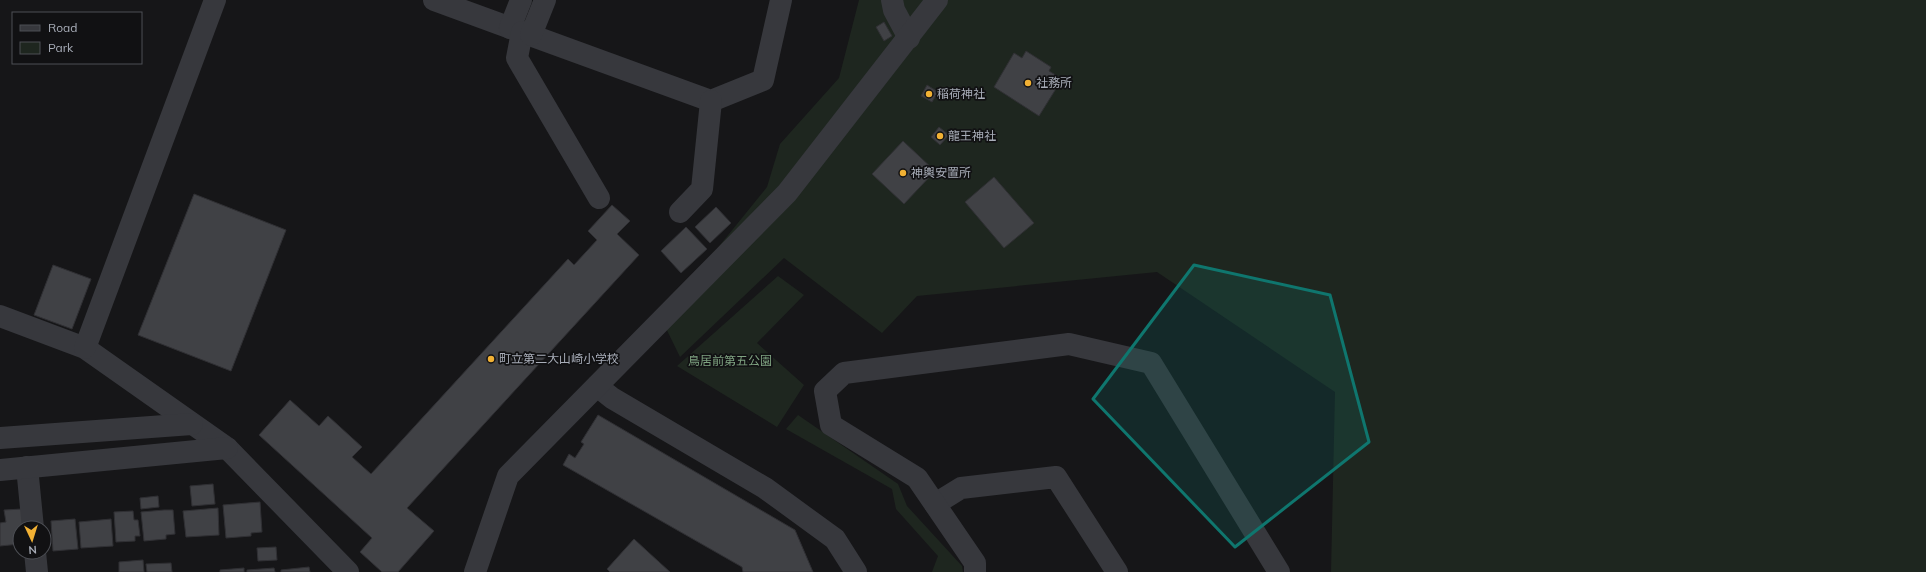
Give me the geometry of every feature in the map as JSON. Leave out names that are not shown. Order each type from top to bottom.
[{"type":"street","points":[[86,348],[215,0]]},
{"type":"street","points":[[434,0],[711,101],[763,80],[781,0]]},
{"type":"street","points":[[521,0],[521,32],[518,58],[599,198]]},
{"type":"street","points":[[521,32],[545,0]]},
{"type":"street","points":[[892,0],[894,10],[909,38]]},
{"type":"street","points":[[475,572],[508,476],[787,193],[909,38],[937,0]]},
{"type":"street","points":[[680,212],[702,189],[711,101]]},
{"type":"street","points":[[0,316],[86,348],[227,448],[348,572]]},
{"type":"street","points":[[975,572],[975,563],[917,478],[831,425],[825,391],[844,373],[1069,344],[1151,363],[1279,572]]},
{"type":"street","points":[[597,386],[612,398],[765,488],[836,539],[856,572]]},
{"type":"street","points":[[0,438],[192,424]]},
{"type":"street","points":[[0,470],[227,448]]},
{"type":"street","points":[[27,467],[32,520]]},
{"type":"street","points":[[935,504],[961,488],[1056,477],[1117,572]]},
{"type":"street","points":[[36,560],[37,572]]},
{"type":"highlighted area","points":[[1194,265],[1330,295],[1369,442],[1235,547],[1093,399]]},
{"type":"green space","points":[[859,0],[1926,0],[1926,572],[1331,572],[1335,392],[1157,272],[917,296],[882,333],[784,258],[680,357],[661,318],[767,187],[780,144],[839,78]]},
{"type":"green space","name":"鳥居前第五公園","points":[[778,276],[804,295],[757,343],[804,385],[777,427],[677,366]]},
{"type":"green space","points":[[798,415],[898,484],[907,506],[962,566],[963,572],[932,572],[938,556],[896,509],[892,489],[786,429]]},
{"type":"building","points":[[884,22],[892,36],[884,41],[876,27]]},
{"type":"building","name":"社務所","points":[[1026,51],[1051,67],[1049,71],[1062,79],[1039,116],[994,87],[1014,53],[1022,58]]},
{"type":"building","name":"稲荷神社","points":[[927,85],[938,92],[932,102],[921,96]]},
{"type":"building","name":"龍王神社","points":[[939,127],[949,135],[940,145],[931,137]]},
{"type":"building","name":"神輿安置所","points":[[903,141],[935,171],[904,204],[872,174]]},
{"type":"building","points":[[994,177],[1034,223],[1004,248],[965,202]]},
{"type":"building","points":[[194,194],[286,230],[231,371],[138,335]]},
{"type":"building","points":[[612,205],[630,221],[617,234],[639,255],[407,508],[434,531],[398,572],[382,572],[360,552],[372,538],[259,435],[290,400],[319,426],[328,416],[362,447],[352,457],[371,474],[568,259],[574,265],[597,240],[588,231]]},
{"type":"building","points":[[716,207],[731,223],[710,243],[695,227]]},
{"type":"building","points":[[686,227],[707,249],[681,273],[661,251]]},
{"type":"building","points":[[53,265],[91,279],[72,329],[34,315]]},
{"type":"building","points":[[598,415],[795,530],[813,572],[743,572],[742,567],[563,465],[569,454],[575,458],[584,444],[581,442]]},
{"type":"building","points":[[213,484],[215,504],[192,506],[190,486]]},
{"type":"building","points":[[158,496],[159,507],[141,509],[140,498]]},
{"type":"building","points":[[260,502],[262,532],[251,533],[251,536],[226,538],[223,505]]},
{"type":"building","points":[[218,508],[219,535],[186,537],[183,511]]},
{"type":"building","points":[[22,509],[23,520],[12,520],[12,545],[0,546],[0,523],[6,522],[4,510]]},
{"type":"building","points":[[173,510],[175,534],[166,535],[166,539],[144,541],[141,512]]},
{"type":"building","points":[[133,511],[134,520],[138,520],[140,536],[135,536],[135,541],[116,542],[114,512]]},
{"type":"building","points":[[75,519],[78,549],[53,551],[52,521]]},
{"type":"building","points":[[111,519],[113,546],[81,548],[79,522]]},
{"type":"building","points":[[634,539],[670,572],[610,572],[607,569]]},
{"type":"building","points":[[276,547],[277,560],[258,561],[257,548]]},
{"type":"building","points":[[143,560],[144,572],[119,572],[119,562]]},
{"type":"building","points":[[171,563],[172,572],[147,572],[146,564]]},
{"type":"building","points":[[309,567],[310,572],[281,572],[281,570]]},
{"type":"building","points":[[244,568],[244,572],[220,572],[220,570]]},
{"type":"building","points":[[274,568],[275,572],[247,572],[247,570]]},
{"type":"place","name":"社務所","points":[[1028,83]]},
{"type":"place","name":"稲荷神社","points":[[929,94]]},
{"type":"place","name":"龍王神社","points":[[940,136]]},
{"type":"place","name":"神輿安置所","points":[[903,173]]},
{"type":"place","name":"町立第二大山崎小学校","points":[[491,359]]}]
